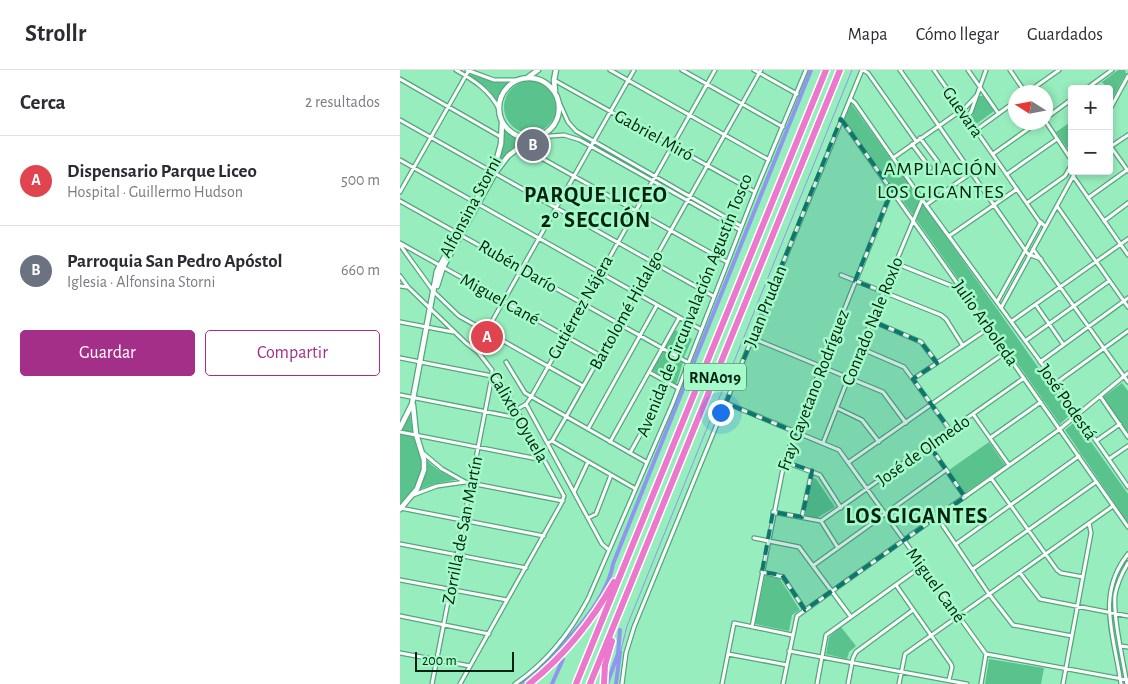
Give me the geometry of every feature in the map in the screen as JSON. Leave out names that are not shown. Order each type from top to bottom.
[{"type":"highway","name":"Avenida de Circunvalación Agustín Tosco","points":[[576,684],[826,70]]},
{"type":"highway","name":"RNA019","points":[[590,684],[840,70]]},
{"type":"highway","points":[[528,684],[553,663],[583,630],[604,600],[626,562]]},
{"type":"highway","points":[[604,684],[607,656],[628,600],[631,586]]},
{"type":"street","points":[[456,70],[478,83],[487,91],[499,109]]},
{"type":"street","points":[[400,192],[432,138],[468,70],[494,80],[519,80]]},
{"type":"street","points":[[538,70],[526,78],[511,84],[504,91],[500,100],[499,109],[502,122],[513,134],[531,139],[569,136],[653,178]]},
{"type":"street","points":[[556,70],[554,80],[555,92],[572,126],[580,134],[741,228]]},
{"type":"street","points":[[610,70],[769,160]]},
{"type":"street","points":[[486,332],[634,70]]},
{"type":"street","points":[[682,70],[783,127]]},
{"type":"street","name":"Gutiérrez Nájera","points":[[516,410],[526,404],[531,397],[715,70]]},
{"type":"street","points":[[754,70],[797,94]]},
{"type":"street","name":"Avenida de Circunvalación Agustín Tosco","points":[[514,684],[543,660],[570,628],[588,599],[678,388],[754,192],[806,70]]},
{"type":"street","points":[[862,70],[868,73],[916,141]]},
{"type":"street","name":"Juan Prudan","points":[[622,684],[626,653],[634,627],[862,70]]},
{"type":"street","points":[[900,70],[1030,256],[1041,259]]},
{"type":"street","name":"Guevara","points":[[934,70],[1045,226]]},
{"type":"street","points":[[968,70],[998,113]]},
{"type":"street","points":[[967,117],[971,112],[986,70]]},
{"type":"street","points":[[1010,70],[1022,85]]},
{"type":"street","points":[[1048,70],[1051,76]]},
{"type":"street","points":[[1038,85],[1059,70]]},
{"type":"street","points":[[1091,85],[1112,70]]},
{"type":"street","name":"Bartolomé Hidalgo","points":[[550,442],[601,356],[760,72]]},
{"type":"street","points":[[1113,104],[1128,76]]},
{"type":"street","points":[[400,78],[502,137]]},
{"type":"street","points":[[526,78],[539,80],[555,92]]},
{"type":"street","name":"Gabriel Miró","points":[[554,80],[754,192]]},
{"type":"street","points":[[893,158],[969,105],[976,95]]},
{"type":"street","name":"José Podestá","points":[[850,99],[1012,321],[1127,483]]},
{"type":"street","points":[[538,137],[551,129],[555,123],[558,116],[559,102]]},
{"type":"street","points":[[1053,113],[1068,102]]},
{"type":"street","points":[[976,130],[1008,106]]},
{"type":"street","points":[[400,120],[713,296]]},
{"type":"street","name":"Julio Arboleda","points":[[841,120],[1128,527]]},
{"type":"street","name":"Alfonsina Storni","points":[[494,172],[502,137],[502,122]]},
{"type":"street","points":[[992,154],[1026,130]]},
{"type":"street","points":[[1051,130],[1068,156]]},
{"type":"street","points":[[1113,145],[1128,135]]},
{"type":"street","points":[[920,138],[938,162]]},
{"type":"street","name":"Alfonsina Storni","points":[[400,430],[414,397],[434,292],[441,266],[494,172],[508,156],[531,139]]},
{"type":"street","points":[[1007,174],[1057,139]]},
{"type":"street","points":[[912,144],[930,168]]},
{"type":"street","points":[[520,146],[727,262]]},
{"type":"street","points":[[1088,198],[1128,170],[1113,151]]},
{"type":"street","points":[[400,160],[700,329]]},
{"type":"street","points":[[1027,203],[1066,176],[1068,171]]},
{"type":"street","points":[[926,205],[968,175]]},
{"type":"street","points":[[1001,308],[1073,176],[1128,255]]},
{"type":"street","points":[[949,236],[1017,189]]},
{"type":"street","name":"Fray Cayetano Rodríguez","points":[[752,627],[784,461],[892,190]]},
{"type":"street","name":"Conrado Nale Roxlo","points":[[823,443],[860,348],[922,200]]},
{"type":"street","name":"Rubén Darío","points":[[400,201],[687,362]]},
{"type":"street","points":[[1104,220],[1128,204]]},
{"type":"street","points":[[1057,206],[1128,307]]},
{"type":"street","points":[[997,302],[1041,222]]},
{"type":"street","points":[[1012,321],[1128,238]]},
{"type":"street","points":[[400,244],[434,292],[459,316],[583,386]]},
{"type":"street","name":"Miguel Cané","points":[[400,244],[504,300],[601,356]]},
{"type":"street","points":[[1033,249],[1128,382]]},
{"type":"street","points":[[895,263],[962,290]]},
{"type":"street","points":[[842,275],[944,317],[963,346]]},
{"type":"street","name":"Calixto Oyuela","points":[[400,276],[408,287],[466,343],[478,352],[492,370],[492,376],[501,382],[563,493],[563,501]]},
{"type":"street","points":[[1025,341],[1109,281]]},
{"type":"street","points":[[400,286],[408,287]]},
{"type":"street","points":[[1040,362],[1128,298]]},
{"type":"street","points":[[1036,305],[1063,344]]},
{"type":"street","points":[[588,429],[657,306]]},
{"type":"street","points":[[610,442],[679,318]]},
{"type":"street","points":[[872,321],[921,342],[937,363]]},
{"type":"street","points":[[400,322],[455,332]]},
{"type":"street","points":[[914,379],[989,328]]},
{"type":"street","points":[[1056,383],[1128,331]]},
{"type":"street","points":[[752,338],[885,394],[906,423]]},
{"type":"street","points":[[860,348],[902,366],[914,379],[950,430]]},
{"type":"street","points":[[849,462],[1006,352]]},
{"type":"street","points":[[400,358],[492,376]]},
{"type":"street","points":[[506,362],[523,392],[646,462]]},
{"type":"street","points":[[649,372],[678,388]]},
{"type":"street","points":[[783,684],[795,618],[1060,429],[1128,373]]},
{"type":"street","name":"Zorrilla de San Martín","points":[[432,684],[492,376]]},
{"type":"street","name":"José de Olmedo","points":[[821,522],[1024,378]]},
{"type":"street","points":[[630,453],[669,383]]},
{"type":"street","points":[[400,395],[513,417],[519,416]]},
{"type":"street","points":[[1100,396],[1128,436]]},
{"type":"street","points":[[990,438],[1041,402]]},
{"type":"street","name":"Miguel Cané","points":[[726,403],[839,450],[986,654]]},
{"type":"street","name":"Alfonsina Storni","points":[[400,508],[414,495],[422,476],[424,465],[416,434],[412,404]]},
{"type":"street","name":"Calixto Oyuela","points":[[526,404],[550,442],[602,544],[610,550]]},
{"type":"street","points":[[837,408],[862,420],[879,442]]},
{"type":"street","points":[[973,414],[1009,465]]},
{"type":"street","points":[[1096,441],[1120,424]]},
{"type":"street","points":[[400,430],[544,460]]},
{"type":"street","name":"Calixto Oyuela","points":[[550,442],[634,488]]},
{"type":"street","points":[[930,445],[965,497]]},
{"type":"street","points":[[1109,460],[1128,446]]},
{"type":"street","points":[[422,453],[442,470],[465,482]]},
{"type":"street","points":[[956,544],[1079,456]]},
{"type":"street","points":[[784,461],[812,471],[822,477],[841,508]]},
{"type":"street","points":[[574,492],[588,462]]},
{"type":"street","points":[[814,565],[946,470]]},
{"type":"street","points":[[802,517],[812,471]]},
{"type":"street","points":[[588,518],[596,514],[611,475]]},
{"type":"street","points":[[991,478],[1058,572],[1083,577]]},
{"type":"street","points":[[414,495],[437,486],[465,482],[563,501],[460,684]]},
{"type":"street","points":[[973,569],[1096,482]]},
{"type":"street","points":[[899,684],[905,654],[1113,506]]},
{"type":"street","points":[[400,508],[544,536]]},
{"type":"street","points":[[773,512],[821,522],[838,548]]},
{"type":"street","points":[[937,517],[989,594],[1014,626],[1072,636]]},
{"type":"street","points":[[1063,684],[1091,533],[1090,523]]},
{"type":"street","points":[[754,538],[799,547],[851,617]]},
{"type":"street","points":[[400,544],[526,568]]},
{"type":"street","points":[[1121,684],[1108,602],[1111,584],[1118,567],[1128,554]]},
{"type":"street","points":[[981,684],[986,654],[1127,681],[1115,598],[1117,588],[1128,563]]},
{"type":"street","points":[[817,684],[826,635],[922,566]]},
{"type":"street","points":[[762,572],[783,577],[805,610]]},
{"type":"street","points":[[1020,573],[1040,599],[1128,616]]},
{"type":"street","points":[[400,580],[508,600]]},
{"type":"street","points":[[896,586],[951,664],[949,680]]},
{"type":"street","points":[[848,684],[856,652],[913,610]]},
{"type":"street","points":[[400,616],[489,634]]},
{"type":"street","points":[[723,684],[734,623],[792,635]]},
{"type":"street","points":[[1121,646],[1128,648]]},
{"type":"street","points":[[790,651],[968,684]]},
{"type":"street","points":[[400,653],[470,666]]},
{"type":"street","points":[[728,654],[787,665]]},
{"type":"highlighted area","points":[[841,119],[892,190],[855,281],[884,292],[872,321],[921,342],[937,363],[913,379],[950,430],[929,445],[965,497],[805,610],[782,575],[762,572],[773,512],[802,517],[812,471],[783,461],[795,432],[726,403]]},
{"type":"green space","points":[[1118,70],[1125,70],[1126,74],[1113,97],[1113,85],[1105,85],[1102,82]]},
{"type":"green space","points":[[470,74],[494,82],[510,83],[505,88],[498,104],[489,90],[470,76]]},
{"type":"green space","points":[[530,81],[544,85],[552,93],[556,107],[552,121],[544,129],[530,133],[516,129],[508,121],[504,107],[508,93],[516,85]]},
{"type":"green space","points":[[979,96],[983,96],[994,111],[975,125],[971,119]]},
{"type":"green space","points":[[851,103],[920,200],[913,215],[844,120]]},
{"type":"green space","points":[[1068,124],[1068,149],[1056,132]]},
{"type":"green space","points":[[504,128],[512,136],[521,139],[495,168],[502,147]]},
{"type":"green space","points":[[923,204],[1071,414],[1060,424],[916,219]]},
{"type":"green space","points":[[675,330],[692,339],[684,357],[665,347]]},
{"type":"green space","points":[[663,351],[683,362],[676,385],[652,370]]},
{"type":"green space","points":[[1122,383],[1128,391],[1128,433],[1103,397]]},
{"type":"green space","points":[[410,413],[415,437],[422,454],[435,468],[456,480],[425,487],[406,498],[400,504],[400,432]]},
{"type":"green space","points":[[1076,421],[1128,494],[1128,523],[1065,430]]},
{"type":"green space","points":[[989,442],[1005,465],[965,493],[949,470]]},
{"type":"green space","points":[[813,478],[816,479],[835,507],[817,518],[805,516]]},
{"type":"green space","points":[[765,575],[780,579],[800,610],[792,615],[789,631],[755,624]]},
{"type":"green space","points":[[841,627],[856,646],[849,652],[847,659],[826,654],[829,637]]},
{"type":"green space","points":[[989,659],[1044,668],[1041,684],[985,684]]},
{"type":"waterway","points":[[520,684],[576,630],[600,597],[811,70]]},
{"type":"waterway","points":[[621,650],[627,626],[852,70]]},
{"type":"waterway","points":[[607,684],[618,654],[620,630]]},
{"type":"waterway","points":[[616,684],[620,652]]},
{"type":"waterway","points":[[552,684],[563,659]]},
{"type":"place","name":"Parroquia San Pedro Apóstol","points":[[533,145]]},
{"type":"place","name":"Dispensario Parque Liceo","points":[[487,337]]},
{"type":"district","name":"AMPLIACIÓN LOS GIGANTES","points":[[941,180]]},
{"type":"district","name":"PARQUE LICEO 2° SECCIÓN","points":[[596,206]]},
{"type":"district","name":"LOS GIGANTES","points":[[917,515]]}]
